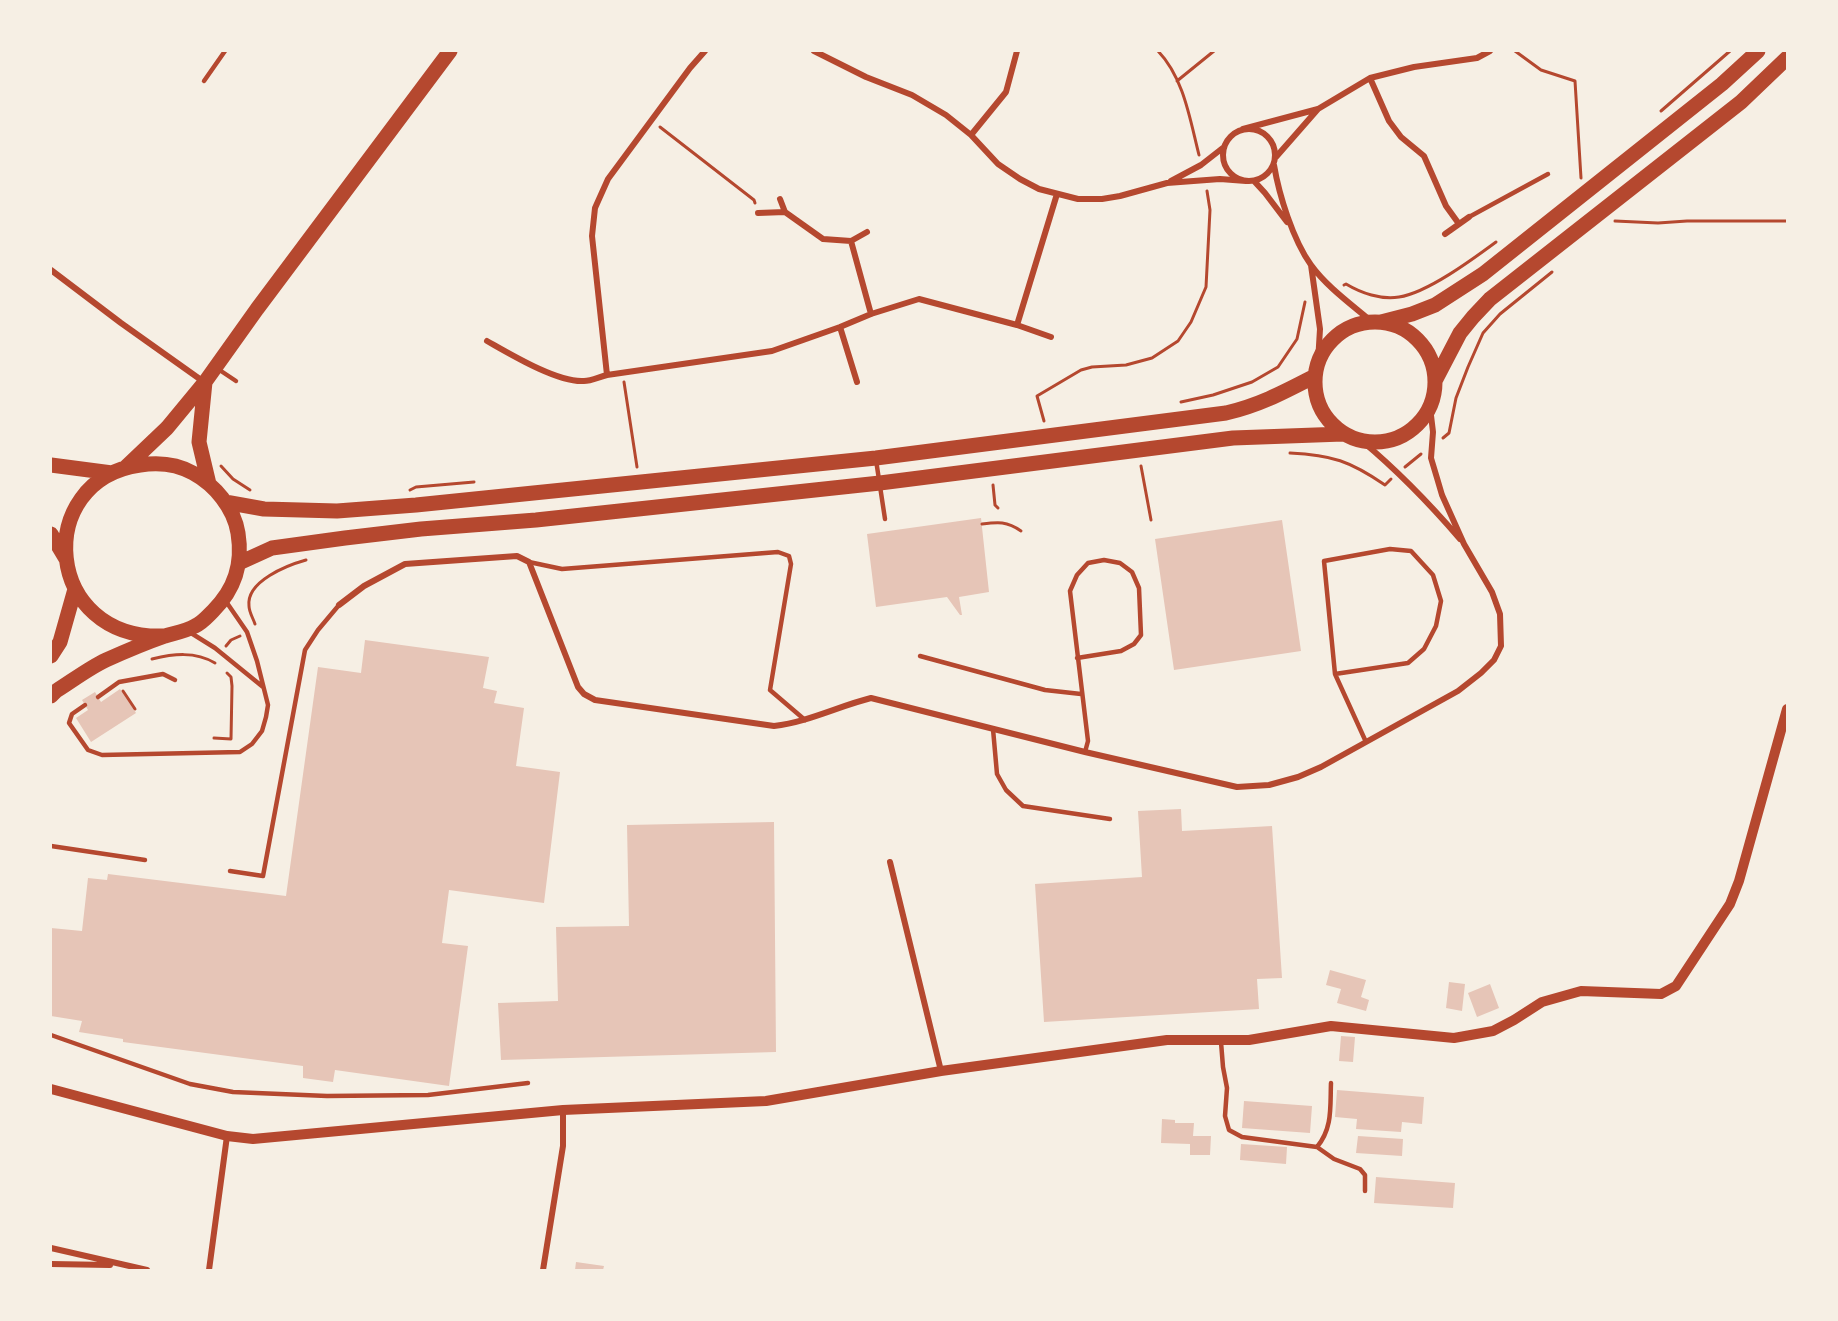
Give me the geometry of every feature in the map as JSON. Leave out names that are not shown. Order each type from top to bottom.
[{"type":"main road","points":[[165,636],[132,635],[117,630],[92,613],[75,589],[69,575],[66,535],[72,516],[82,499],[98,482],[119,470],[167,428],[205,382],[450,51]]},
{"type":"main road","points":[[1377,322],[1400,327],[1415,337],[1429,356],[1436,379],[1430,407],[1417,426],[1400,437],[1386,442],[1362,441],[1343,434],[1320,408],[1315,389],[1316,369],[1322,352],[1335,336],[1349,327],[1377,322],[1436,304],[1483,274],[1704,98],[1758,51]]},
{"type":"main road","points":[[1436,379],[1460,333],[1490,299],[1741,102],[1787,58]]},
{"type":"main road","points":[[225,502],[264,510],[337,511],[531,494],[876,458],[1226,413],[1252,407],[1278,395],[1316,369]]},
{"type":"main road","points":[[205,382],[199,442],[209,484]]},
{"type":"main road","points":[[239,563],[272,548],[348,537],[536,520],[880,483],[1233,438],[1343,434]]},
{"type":"main road","points":[[51,465],[119,470],[154,463],[174,466],[192,473],[209,484],[225,502],[237,528],[239,542],[239,563],[234,582],[225,599],[203,621],[103,661],[51,696]]},
{"type":"main road","points":[[51,534],[66,559]]},
{"type":"main road","points":[[51,656],[60,642],[75,589]]},
{"type":"street","points":[[607,375],[592,236],[596,208],[608,179],[705,51]]},
{"type":"street","points":[[814,51],[866,77],[912,95],[946,115],[971,135],[998,164],[1020,179],[1039,189],[1078,199],[1120,196],[1167,183],[1205,180],[1250,181],[1267,175],[1276,157],[1273,143],[1264,133],[1255,129],[1244,129]]},
{"type":"street","points":[[971,135],[1006,92],[1017,51]]},
{"type":"street","points":[[1377,322],[1333,288],[1311,264],[1291,227],[1265,193],[1250,181],[1238,179],[1230,173],[1225,167],[1224,147],[1234,133],[1318,109],[1370,78],[1490,51]]},
{"type":"street","points":[[1370,78],[1389,121],[1401,137],[1424,156],[1446,206],[1459,224]]},
{"type":"street","points":[[1276,157],[1318,109]]},
{"type":"street","points":[[1167,183],[1201,165],[1224,147]]},
{"type":"street","points":[[1274,165],[1277,185],[1291,227]]},
{"type":"street","points":[[1017,325],[1057,194]]},
{"type":"street","points":[[780,199],[785,212],[823,239],[850,241],[867,232]]},
{"type":"street","points":[[758,213],[785,212]]},
{"type":"street","points":[[1445,234],[1470,217]]},
{"type":"street","points":[[850,241],[871,314]]},
{"type":"street","points":[[1311,264],[1320,329],[1316,369]]},
{"type":"street","points":[[51,270],[205,382]]},
{"type":"street","points":[[488,341],[516,358],[560,377],[583,381],[607,375],[772,351],[871,314],[919,299],[1017,325],[1052,337]]},
{"type":"street","points":[[840,327],[857,382]]},
{"type":"street","points":[[339,605],[364,586],[405,564],[518,556],[529,562],[578,687],[584,694],[595,700],[774,726],[795,723],[871,698],[1085,752],[1237,787],[1269,785],[1298,777],[1321,767],[1458,691],[1494,660],[1501,646],[1500,614],[1492,592],[1464,544],[1442,495],[1431,458],[1433,432],[1430,407]]},
{"type":"street","points":[[1362,441],[1420,493],[1464,544]]},
{"type":"street","points":[[51,1089],[227,1136],[252,1139],[563,1110],[766,1101],[940,1071],[1167,1040],[1250,1040],[1331,1026],[1454,1038],[1493,1031],[1542,1002],[1581,991],[1661,994],[1676,986],[1730,904],[1739,881],[1787,709]]},
{"type":"street","points":[[890,862],[940,1071]]},
{"type":"street","points":[[543,1270],[563,1146],[563,1110]]},
{"type":"street","points":[[209,1270],[227,1136]]},
{"type":"street","points":[[51,1248],[147,1270]]},
{"type":"street","points":[[51,1264],[123,1265]]},
{"type":"lane","points":[[204,81],[225,51]]},
{"type":"lane","points":[[1470,217],[1548,174]]},
{"type":"lane","points":[[215,367],[236,381]]},
{"type":"lane","points":[[876,458],[885,519]]},
{"type":"lane","points":[[1335,674],[1408,663],[1424,649],[1436,626],[1441,601],[1433,575],[1411,551],[1390,549],[1324,561],[1335,674],[1366,742]]},
{"type":"lane","points":[[529,562],[562,569],[778,552],[789,556],[791,564],[770,690],[805,720]]},
{"type":"lane","points":[[1077,658],[1121,651],[1134,644],[1141,635],[1139,588],[1132,572],[1120,563],[1104,560],[1088,563],[1077,575],[1070,591],[1077,658],[1081,694],[1088,741],[1085,752]]},
{"type":"lane","points":[[85,705],[72,714],[69,723],[88,750],[102,755],[218,754],[240,752],[252,744],[262,730],[268,705],[247,632],[225,599]]},
{"type":"lane","points":[[230,871],[263,876],[305,650],[339,605]]},
{"type":"lane","points":[[185,630],[220,652],[263,687]]},
{"type":"lane","points":[[920,656],[1045,690],[1081,694]]},
{"type":"lane","points":[[98,697],[119,682],[163,674],[174,680]]},
{"type":"lane","points":[[993,729],[997,774],[1006,790],[1023,806],[1110,819]]},
{"type":"lane","points":[[51,847],[145,860]]},
{"type":"lane","points":[[51,1035],[190,1084],[233,1092],[327,1096],[428,1095],[528,1083]]},
{"type":"lane","points":[[1221,1040],[1227,1088],[1225,1116],[1229,1130],[1242,1137],[1317,1147],[1334,1159],[1360,1169],[1365,1175],[1365,1191]]},
{"type":"lane","points":[[1317,1147],[1325,1138],[1329,1124],[1331,1083]]},
{"type":"path","points":[[1158,51],[1167,60],[1177,81],[1188,111],[1201,165]]},
{"type":"path","points":[[1177,81],[1214,51]]},
{"type":"path","points":[[1515,51],[1541,70],[1575,81],[1581,177]]},
{"type":"path","points":[[1653,118],[1730,51]]},
{"type":"path","points":[[651,120],[754,200],[758,213]]},
{"type":"path","points":[[1572,183],[1590,169]]},
{"type":"path","points":[[1044,423],[1037,396],[1066,378],[1092,367],[1126,365],[1152,358],[1178,341],[1191,322],[1206,287],[1210,210],[1205,180]]},
{"type":"path","points":[[1623,214],[1615,221],[1658,223],[1787,221]]},
{"type":"path","points":[[1346,284],[1358,292],[1384,297],[1398,298],[1413,294],[1461,267],[1504,236]]},
{"type":"path","points":[[1449,433],[1456,398],[1483,333],[1500,314],[1556,269]]},
{"type":"path","points":[[1171,404],[1213,396],[1252,382],[1278,367],[1298,339],[1304,303]]},
{"type":"path","points":[[622,373],[638,469]]},
{"type":"path","points":[[1287,453],[1310,454],[1345,461],[1361,468],[1385,484],[1389,480]]},
{"type":"path","points":[[218,459],[222,468],[233,479],[249,490],[258,492]]},
{"type":"path","points":[[1142,475],[1151,520]]},
{"type":"path","points":[[407,491],[416,487],[474,482]]},
{"type":"path","points":[[993,485],[995,505],[998,508]]},
{"type":"path","points":[[982,524],[1007,523],[1020,531]]},
{"type":"path","points":[[214,738],[231,739],[232,686],[231,677],[213,661],[231,640],[256,626],[249,606],[249,599],[255,587],[276,572],[309,560]]},
{"type":"building","points":[[981,518],[989,592],[959,597],[962,615],[947,597],[876,607],[867,534]]},
{"type":"building","points":[[1282,520],[1301,651],[1174,670],[1155,539]]},
{"type":"building","points":[[365,640],[489,657],[483,688],[497,691],[494,703],[524,708],[516,766],[560,772],[544,903],[449,890],[442,943],[468,946],[449,1086],[335,1070],[333,1082],[303,1078],[303,1066],[123,1042],[123,1039],[79,1032],[82,1021],[51,1016],[51,928],[82,931],[88,878],[107,880],[108,874],[286,896],[318,667],[361,673]]},
{"type":"building","points":[[120,689],[136,713],[91,742],[76,718],[88,710],[82,700],[95,692],[101,702]]},
{"type":"building","points":[[1181,809],[1182,831],[1272,826],[1282,978],[1257,979],[1259,1009],[1044,1022],[1035,884],[1142,877],[1138,811]]},
{"type":"building","points":[[774,822],[776,1052],[501,1060],[498,1003],[558,1001],[556,927],[629,926],[627,825]]},
{"type":"building","points":[[1330,970],[1366,980],[1361,997],[1369,1000],[1366,1011],[1337,1003],[1341,989],[1326,985]]},
{"type":"building","points":[[1449,982],[1465,984],[1462,1011],[1446,1008]]},
{"type":"building","points":[[1490,984],[1499,1008],[1477,1017],[1468,993]]},
{"type":"building","points":[[1341,1036],[1355,1037],[1353,1062],[1339,1061]]},
{"type":"building","points":[[1337,1090],[1424,1097],[1422,1124],[1402,1122],[1401,1132],[1356,1129],[1357,1119],[1335,1117]]},
{"type":"building","points":[[1244,1101],[1312,1106],[1310,1133],[1242,1128]]},
{"type":"building","points":[[1162,1119],[1175,1120],[1175,1123],[1194,1123],[1193,1136],[1211,1136],[1210,1155],[1190,1155],[1190,1144],[1161,1143]]},
{"type":"building","points":[[1358,1136],[1403,1139],[1402,1156],[1356,1153]]},
{"type":"building","points":[[1241,1144],[1287,1147],[1286,1164],[1240,1160]]},
{"type":"building","points":[[1376,1177],[1455,1183],[1453,1208],[1374,1203]]},
{"type":"building","points":[[576,1262],[604,1266],[603,1270],[575,1270]]}]
